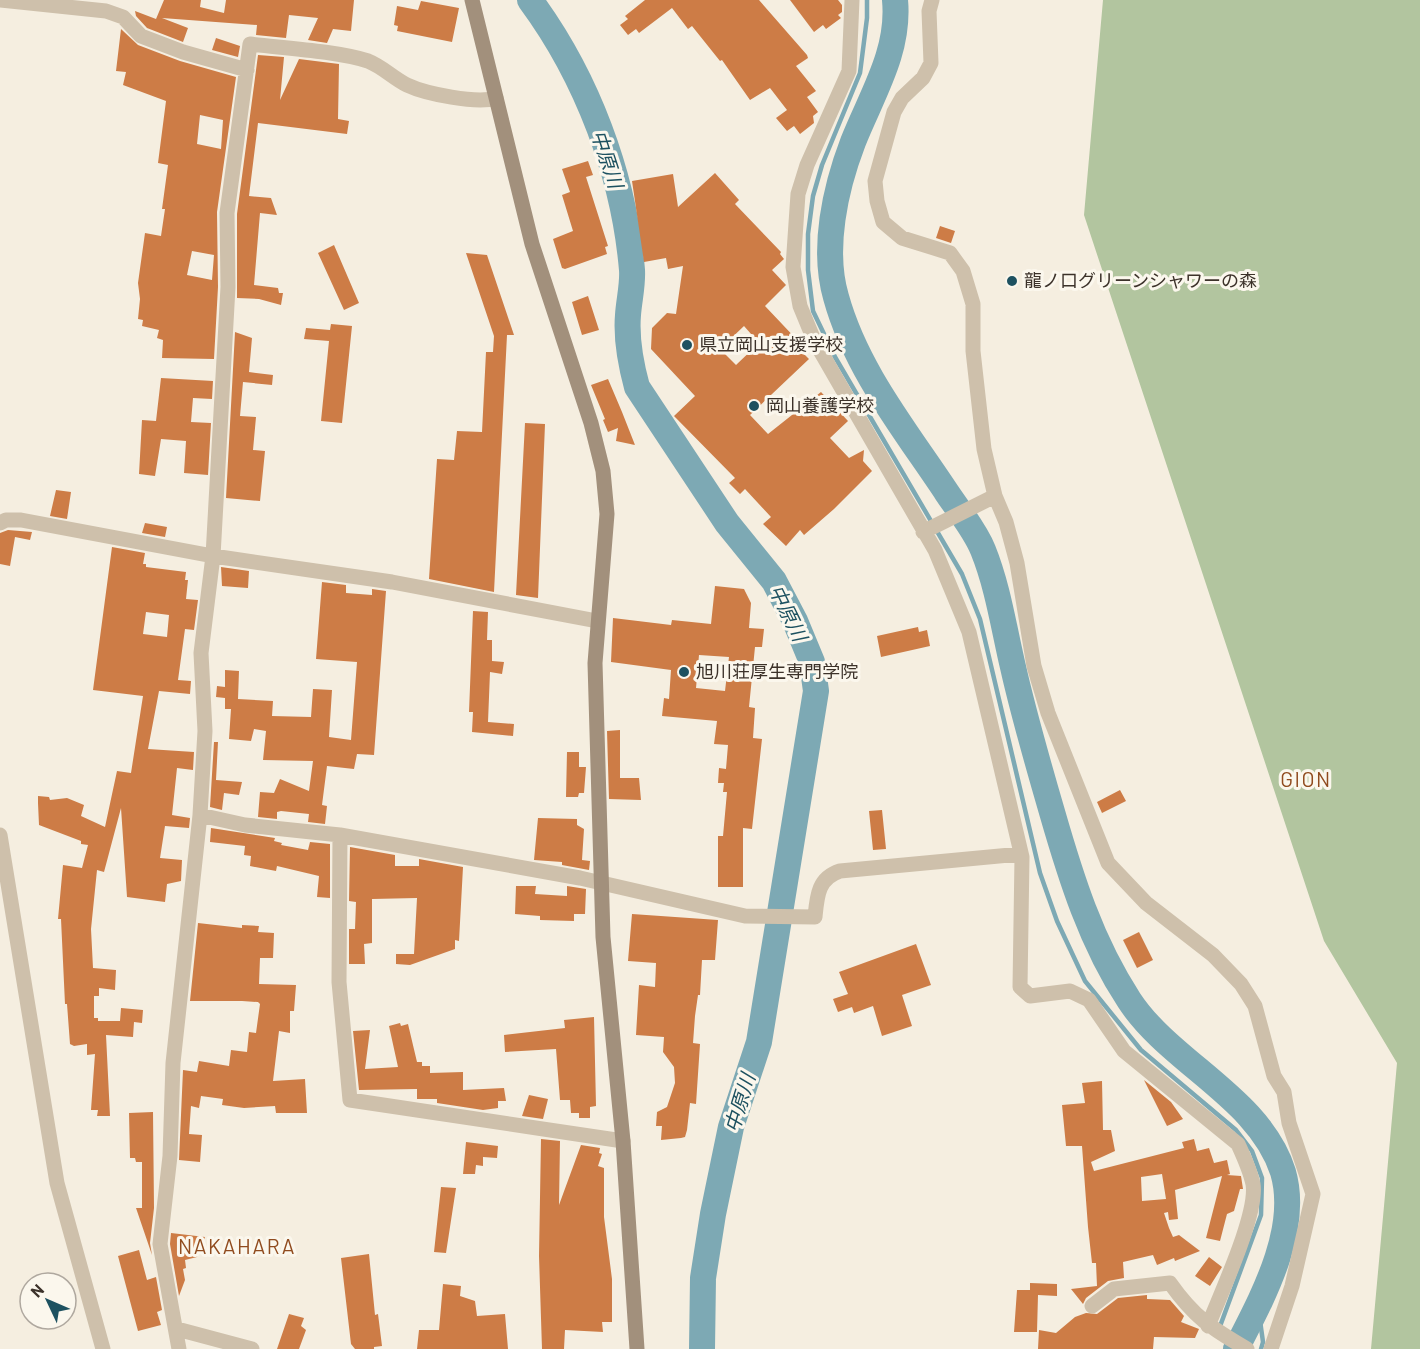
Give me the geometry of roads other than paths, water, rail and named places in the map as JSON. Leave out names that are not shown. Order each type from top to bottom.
[{"type":"street","points":[[0,0],[106,11],[123,17],[141,36],[183,52],[247,70]]},
{"type":"street","points":[[472,0],[532,244],[591,423],[603,471],[607,514],[605,562],[597,621],[596,709],[606,975],[623,1141],[637,1349]]},
{"type":"street","points":[[852,0],[849,71],[807,165],[798,194],[793,267],[800,306],[814,340],[927,530],[969,632],[1022,854],[1020,987],[1030,996],[1070,991],[1089,1000],[1125,1051],[1238,1144],[1248,1166],[1253,1186],[1250,1209],[1211,1328]]},
{"type":"street","points":[[932,0],[929,11],[931,63],[923,78],[902,98],[894,112],[875,181],[877,201],[883,222],[902,238],[951,254],[963,271],[973,304],[973,351],[992,497],[1006,522],[1017,563],[1034,666],[1048,713],[1108,863],[1146,903],[1213,955],[1241,984],[1255,1006],[1274,1076],[1284,1092],[1289,1123],[1312,1194],[1292,1286],[1271,1349]]},
{"type":"street","points":[[179,1349],[160,1244],[170,1156],[173,1063],[200,815],[205,730],[201,653],[213,556],[228,287],[227,213],[250,44],[367,61],[390,71],[406,84],[426,91],[485,102],[496,98]]},
{"type":"street","points":[[927,530],[992,497]]},
{"type":"street","points":[[0,523],[6,520],[21,520],[213,556],[392,582],[597,621]]},
{"type":"street","points":[[200,815],[245,825],[340,835],[604,882],[745,916],[815,917],[818,889],[830,874],[840,871],[1022,854]]},
{"type":"street","points":[[0,835],[57,1184],[103,1349]]},
{"type":"street","points":[[340,835],[338,972],[350,1100],[623,1141]]},
{"type":"street","points":[[1092,1306],[1113,1289],[1170,1283],[1186,1306],[1211,1328],[1247,1349]]},
{"type":"street","points":[[177,1329],[252,1349]]},
{"type":"waterway","name":"中原川","points":[[530,0],[569,61],[585,94],[599,128],[621,199],[632,270],[628,333],[637,387],[727,523],[774,581],[795,621],[812,662],[816,691],[759,1042],[731,1127],[713,1214],[703,1278],[702,1349]]},
{"type":"waterway","points":[[867,0],[860,73],[822,165],[813,196],[808,234],[808,270],[813,311],[835,357],[962,574],[980,619],[1040,873],[1057,921],[1085,981],[1141,1050],[1236,1130],[1252,1151],[1262,1178],[1261,1215],[1219,1329]]},
{"type":"waterway","points":[[895,0],[893,38],[889,56],[853,142],[841,179],[832,219],[830,259],[836,297],[845,324],[869,375],[971,528],[983,550],[997,593],[1022,704],[1059,837],[1083,909],[1104,955],[1129,1000],[1146,1022],[1235,1102],[1255,1123],[1271,1146],[1283,1172],[1287,1194],[1286,1217],[1276,1263],[1236,1349]]},
{"type":"waterway","points":[[1258,1306],[1263,1342],[1261,1349]]},
{"type":"place","name":"龍ノ口グリーンシャワーの森","points":[[1012,281]]},
{"type":"place","name":"県立岡山支援学校","points":[[687,345]]},
{"type":"place","name":"岡山養護学校","points":[[754,406]]},
{"type":"place","name":"旭川荘厚生専門学院","points":[[684,672]]},
{"type":"district","name":"GION","points":[[1306,780]]},
{"type":"district","name":"NAKAHARA","points":[[237,1247]]}]
